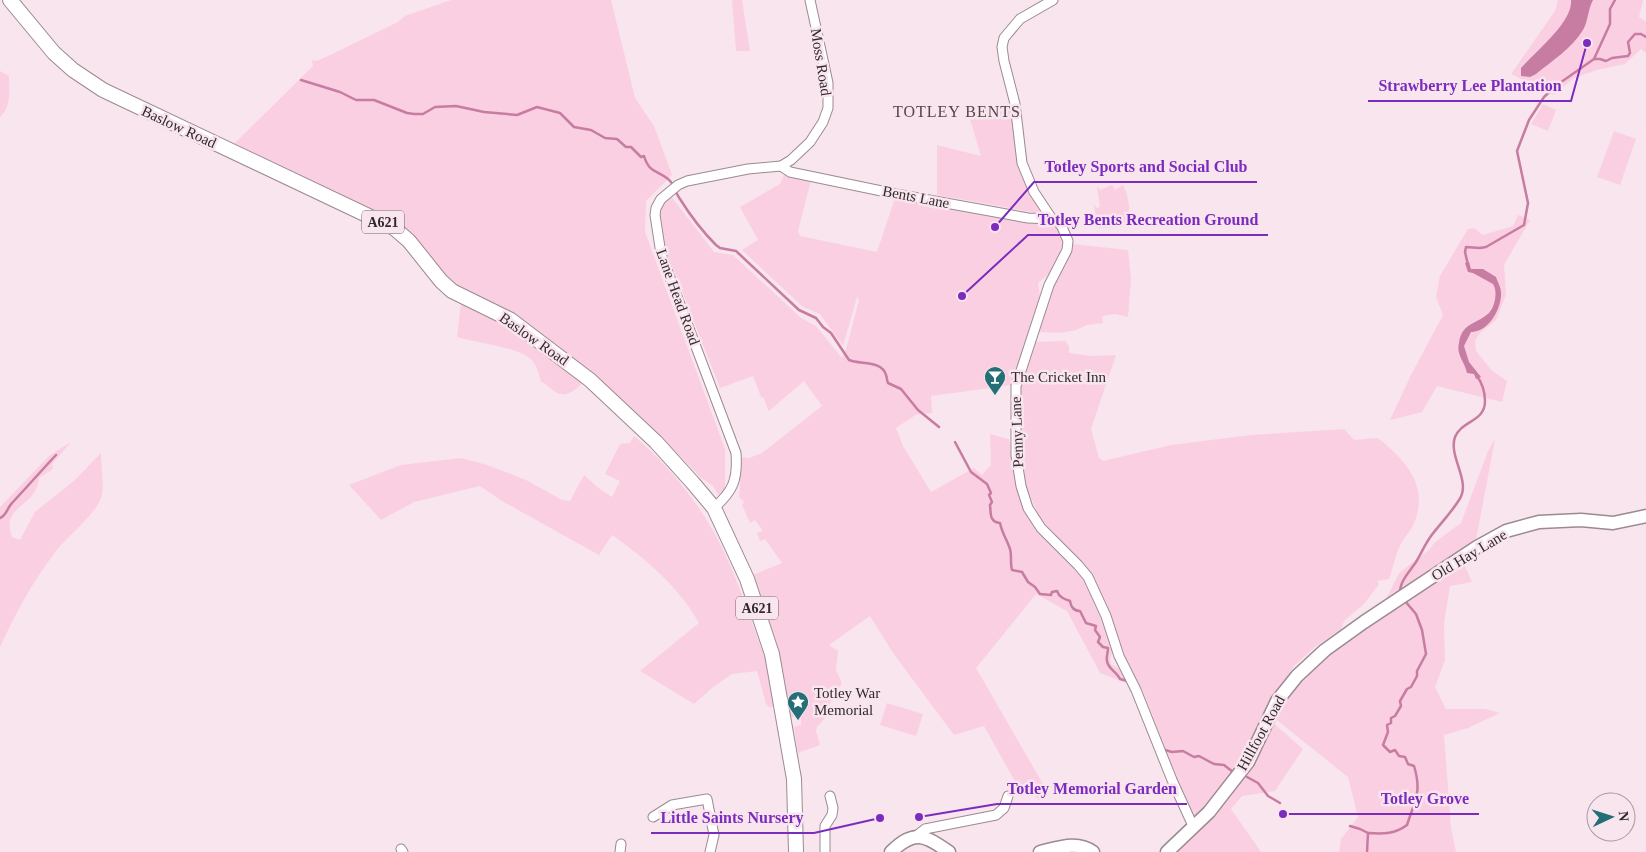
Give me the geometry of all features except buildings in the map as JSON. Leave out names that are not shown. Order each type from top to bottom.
[{"type":"main road","name":"Baslow Road","points":[[10,0],[54,53],[73,70],[103,90],[394,228],[409,241],[441,281],[452,291],[511,320],[590,380],[656,442],[714,508],[747,579],[772,654],[786,729],[794,779],[796,852]]},
{"type":"street","name":"Moss Road","points":[[781,166],[801,152],[810,142],[823,122],[828,108],[828,83],[810,0]]},
{"type":"street","name":"Penny Lane","points":[[1053,0],[1020,19],[1004,38],[1002,47],[1015,104],[1022,163],[1034,192],[1052,219],[1058,222],[1066,234],[1068,246],[1066,255],[1049,285],[1016,386],[1016,455],[1020,486],[1028,508],[1041,528],[1088,577],[1106,616],[1119,656],[1136,690],[1172,780],[1193,826]]},
{"type":"street","name":"Lane Head Road","points":[[714,508],[731,491],[735,479],[736,453],[661,254],[656,211],[661,199],[687,181],[748,168],[781,166]]},
{"type":"street","name":"Bents Lane","points":[[781,166],[790,172],[896,194],[1028,218],[1052,219]]},
{"type":"street","name":"Old Hay Lane","points":[[1364,622],[1477,547],[1515,528],[1540,522],[1581,520],[1614,523],[1646,516]]},
{"type":"street","name":"Hillfoot Road","points":[[1167,852],[1223,795],[1248,762],[1277,701],[1296,676],[1325,650],[1364,622]]},
{"type":"street","points":[[825,852],[825,826],[832,815],[833,808],[830,796]]},
{"type":"street","points":[[915,837],[925,829],[996,815],[1004,808],[1008,796]]},
{"type":"street","points":[[653,817],[672,806],[707,799],[714,835],[710,852]]},
{"type":"street","points":[[891,852],[900,843],[908,838],[915,837],[930,839],[949,852]]},
{"type":"street","points":[[1040,852],[1074,845],[1088,848],[1093,852]]},
{"type":"shaded area","points":[[451,0],[611,0],[635,98],[654,126],[672,175],[646,201],[645,232],[725,449],[725,492],[719,496],[713,486],[700,477],[601,384],[453,284],[419,245],[233,145],[313,66],[312,60],[316,61],[326,57],[398,22],[405,16]]},
{"type":"shaded area","points":[[732,0],[742,0],[750,51],[736,51]]},
{"type":"shaded area","points":[[1558,0],[1643,0],[1639,17],[1646,22],[1646,53],[1641,49],[1625,64],[1597,70],[1574,78],[1554,95],[1511,74],[1555,11]]},
{"type":"shaded area","points":[[1571,0],[1593,0],[1583,30],[1568,48],[1536,74],[1530,77],[1521,76],[1521,68],[1552,36],[1566,18]]},
{"type":"shaded area","points":[[0,71],[9,76],[9,93],[8,103],[0,117]]},
{"type":"shaded area","points":[[1543,104],[1556,110],[1548,131],[1531,124]]},
{"type":"shaded area","points":[[1011,105],[1021,176],[1043,214],[937,195],[937,145],[981,156],[968,112]]},
{"type":"shaded area","points":[[1614,131],[1636,139],[1620,185],[1597,177]]},
{"type":"shaded area","points":[[785,173],[811,180],[798,231],[800,236],[877,252],[895,198],[1047,223],[1059,231],[1063,245],[1052,271],[1038,283],[1040,297],[1012,385],[931,396],[932,413],[917,414],[896,428],[903,446],[931,492],[974,468],[982,475],[991,465],[990,434],[1009,439],[1015,481],[1026,512],[1037,531],[1085,578],[1113,650],[1110,659],[1111,664],[1123,671],[1129,684],[1100,673],[1067,611],[1036,594],[976,668],[1047,791],[1040,800],[1017,785],[984,726],[954,735],[893,653],[870,616],[829,645],[838,651],[836,670],[841,685],[832,698],[824,719],[817,727],[816,731],[820,745],[798,753],[794,727],[801,725],[801,716],[791,717],[781,667],[753,575],[782,563],[765,539],[760,541],[757,533],[763,531],[755,520],[750,523],[742,505],[744,502],[739,497],[741,457],[749,458],[762,453],[822,406],[804,381],[769,411],[753,376],[720,388],[664,245],[659,214],[670,195],[714,252],[733,255],[801,318],[816,326],[842,358],[859,300],[857,297],[843,346],[820,314],[803,307],[742,250],[758,240],[740,207],[780,184]]},
{"type":"shaded area","points":[[1112,185],[1115,190],[1123,185],[1129,203],[1128,215],[1122,225],[1099,228],[1093,203],[1096,208],[1100,207],[1097,186],[1100,190]]},
{"type":"shaded area","points":[[1518,215],[1530,220],[1504,265],[1506,295],[1496,320],[1480,333],[1475,341],[1476,351],[1491,370],[1507,381],[1502,402],[1437,386],[1422,412],[1390,420],[1411,375],[1443,315],[1436,297],[1440,276],[1468,229],[1474,228],[1483,235],[1513,226]]},
{"type":"shaded area","points":[[1073,244],[1128,250],[1131,279],[1128,317],[1115,314],[1102,316],[1103,323],[1087,325],[1076,330],[1060,333],[1038,332],[1049,293],[1066,263]]},
{"type":"shaded area","points":[[1469,262],[1471,269],[1483,269],[1496,277],[1501,293],[1496,314],[1492,320],[1483,328],[1471,332],[1464,346],[1469,362],[1481,377],[1476,379],[1474,374],[1467,373],[1458,347],[1466,327],[1484,317],[1493,307],[1495,287],[1493,284],[1468,272],[1465,263]]},
{"type":"shaded area","points":[[461,303],[507,324],[585,381],[573,391],[560,394],[541,382],[534,363],[521,353],[457,337]]},
{"type":"shaded area","points":[[1065,341],[1069,346],[1069,353],[1092,356],[1116,355],[1091,429],[1099,458],[1103,461],[1171,445],[1251,435],[1344,429],[1354,440],[1378,438],[1397,455],[1412,475],[1417,486],[1419,497],[1418,510],[1413,526],[1398,550],[1389,579],[1377,581],[1379,584],[1364,604],[1344,621],[1341,629],[1316,646],[1294,666],[1267,707],[1245,753],[1233,772],[1198,815],[1193,815],[1189,811],[1145,696],[1124,653],[1108,608],[1086,568],[1040,518],[1025,484],[1021,458],[1018,407],[1022,382],[1035,342]]},
{"type":"shaded area","points":[[634,436],[674,475],[697,505],[717,537],[744,599],[771,675],[774,705],[771,708],[766,704],[757,671],[732,674],[713,687],[694,704],[640,671],[699,623],[682,597],[661,574],[612,535],[599,555],[502,501],[480,486],[414,502],[381,520],[349,485],[401,465],[461,458],[487,465],[526,480],[562,500],[570,501],[584,475],[612,497],[620,481],[605,474],[620,444],[630,443]]},
{"type":"shaded area","points":[[1495,439],[1475,545],[1385,601],[1399,573],[1461,523],[1488,451]]},
{"type":"shaded area","points":[[71,442],[52,464],[53,469],[39,478],[32,496],[14,512],[10,526],[12,537],[20,540],[35,512],[75,480],[101,453],[102,495],[94,510],[61,545],[40,574],[18,610],[0,647],[0,507],[49,456]]},
{"type":"shaded area","points":[[1463,562],[1472,582],[1450,586],[1444,623],[1445,660],[1435,687],[1446,709],[1485,709],[1500,713],[1468,728],[1444,735],[1451,828],[1456,852],[1339,852],[1341,839],[1358,817],[1348,777],[1273,717],[1303,676],[1340,646]]},
{"type":"shaded area","points":[[887,703],[923,714],[916,736],[880,725]]},
{"type":"shaded area","points":[[1270,720],[1303,749],[1275,791],[1242,796],[1231,809],[1261,852],[1175,852],[1238,787]]},
{"type":"waterway","points":[[1468,265],[1465,252],[1466,247],[1486,247],[1524,225],[1528,203],[1517,151],[1529,120],[1544,97],[1557,85],[1594,59],[1610,24],[1610,9],[1615,0]]},
{"type":"waterway","points":[[1594,59],[1606,61],[1612,58],[1628,56],[1630,53],[1628,42],[1635,34],[1641,34],[1646,37]]},
{"type":"waterway","points":[[301,80],[340,92],[356,100],[374,100],[414,114],[423,114],[435,107],[456,106],[484,112],[517,115],[537,107],[560,113],[574,127],[591,130],[605,138],[617,139],[626,147],[631,147],[641,157],[644,156],[648,166],[670,181],[688,211],[716,245],[720,248],[736,251],[799,310],[816,318],[831,333],[849,360],[875,365],[884,370],[888,383],[901,389],[918,410],[939,427]]},
{"type":"waterway","points":[[1400,592],[1403,580],[1429,539],[1453,509],[1462,493],[1462,477],[1454,453],[1455,437],[1458,431],[1477,417],[1484,408],[1484,391],[1477,376]]},
{"type":"waterway","points":[[955,442],[971,472],[987,484],[991,493],[989,495],[992,502],[990,505],[991,517],[994,521],[1000,523],[1010,549],[1012,570],[1022,572],[1028,582],[1040,594],[1051,595],[1052,592],[1057,591],[1062,598],[1070,601],[1073,609],[1080,611],[1086,623],[1096,626],[1095,630],[1100,637],[1098,642],[1103,647],[1108,648],[1107,659],[1109,666],[1120,679],[1128,681]]},
{"type":"waterway","points":[[0,518],[56,455]]},
{"type":"waterway","points":[[1367,852],[1368,833],[1389,833],[1407,825],[1417,790],[1414,766],[1408,764],[1405,757],[1399,756],[1395,750],[1390,752],[1383,745],[1388,732],[1387,725],[1391,723],[1391,718],[1395,716],[1401,706],[1400,701],[1407,689],[1411,687],[1426,654],[1422,630],[1416,614],[1405,601]]},
{"type":"waterway","points":[[1165,750],[1172,752],[1183,751],[1194,757],[1199,756],[1214,764],[1224,765],[1233,772]]},
{"type":"waterway","points":[[1247,777],[1258,783],[1268,796],[1280,803]]},
{"type":"waterway","points":[[1350,826],[1368,833]]},
{"type":"place","name":"Strawberry Lee Plantation","points":[[1587,43]]},
{"type":"place","name":"Totley Sports and Social Club","points":[[995,227]]},
{"type":"place","name":"Totley Bents Recreation Ground","points":[[962,296]]},
{"type":"place","name":"The Cricket Inn","points":[[995,396]]},
{"type":"place","name":"Totley War Memorial","points":[[798,721]]},
{"type":"place","name":"Totley Grove","points":[[1283,814]]},
{"type":"place","name":"Totley Memorial Garden","points":[[919,817]]},
{"type":"place","name":"Little Saints Nursery","points":[[880,818]]},
{"type":"district","name":"TOTLEY BENTS","points":[[957,111]]}]
